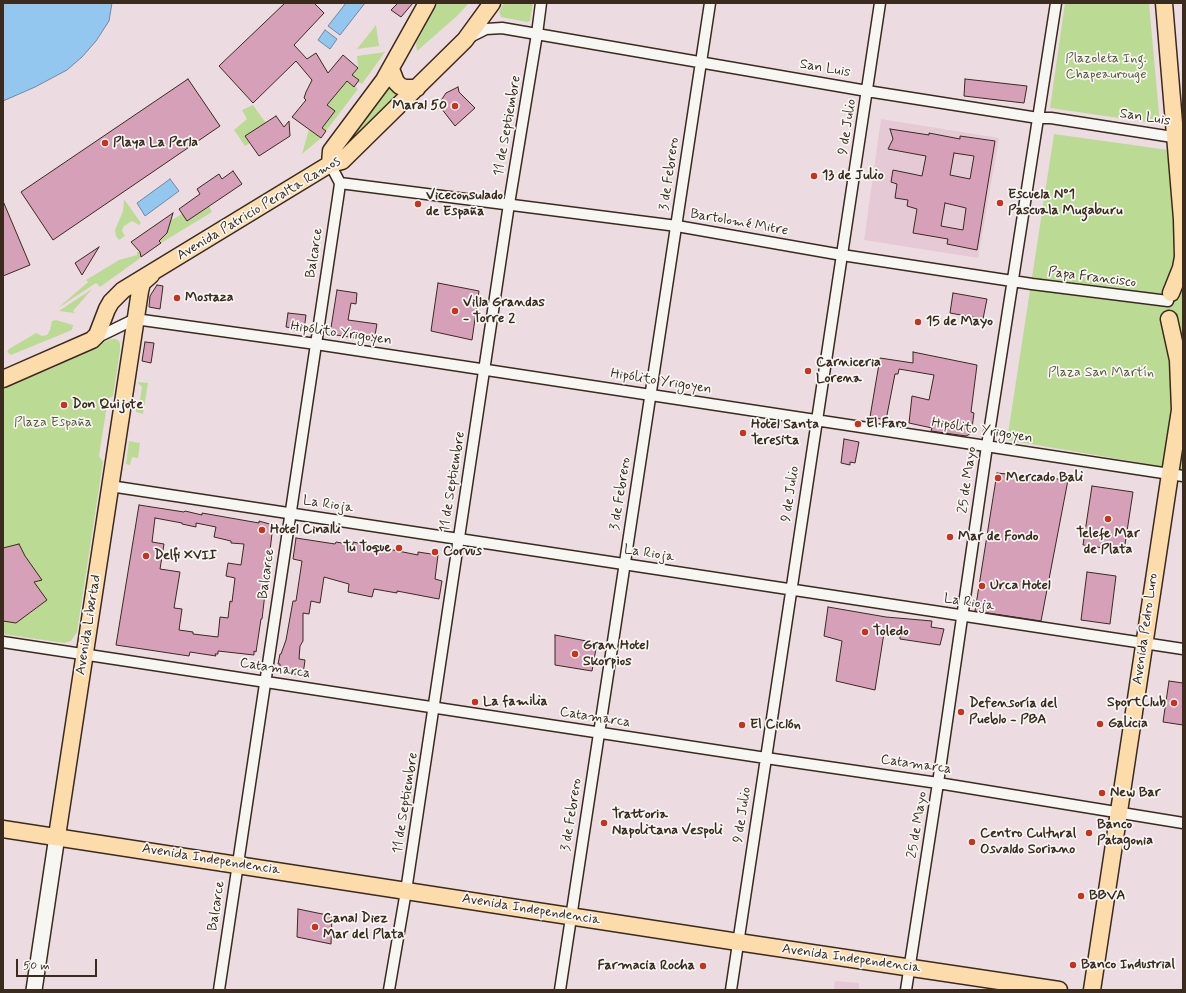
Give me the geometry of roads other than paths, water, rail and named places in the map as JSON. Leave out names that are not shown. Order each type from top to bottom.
[{"type":"main road","points":[[330,164],[331,151],[391,69],[427,3]]},
{"type":"main road","name":"Avenida Patricio Peralta Ramos","points":[[92,340],[98,335],[107,309],[117,296],[132,284],[330,164],[342,161],[465,40],[492,3]]},
{"type":"main road","points":[[1164,3],[1179,138],[1183,257],[1181,268],[1169,297]]},
{"type":"main road","points":[[391,69],[396,82],[400,86],[405,88],[417,88]]},
{"type":"main road","name":"Avenida Libertad","points":[[34,990],[140,287],[145,280],[160,268]]},
{"type":"main road","points":[[1169,297],[1176,286],[1183,281]]},
{"type":"main road","name":"Avenida Pedro Luro","points":[[1092,990],[1144,643],[1176,475],[1182,406],[1178,360],[1167,310],[1169,297]]},
{"type":"main road","points":[[1169,319],[1174,327],[1183,334]]},
{"type":"main road","points":[[3,379],[92,340]]},
{"type":"main road","name":"Avenida Independencia","points":[[3,829],[238,864],[571,917],[1059,990]]},
{"type":"street","name":"11 de Septiembre","points":[[389,990],[406,891],[458,539],[541,3]]},
{"type":"street","name":"3 de Febrero","points":[[560,990],[710,3]]},
{"type":"street","name":"9 de Julio","points":[[731,990],[880,3]]},
{"type":"street","name":"25 de Mayo","points":[[906,990],[963,616],[987,446],[1056,3]]},
{"type":"street","name":"San Luis","points":[[465,40],[477,33],[494,28],[502,28],[867,91],[1038,118],[1051,118],[1179,138]]},
{"type":"street","points":[[330,164],[340,183]]},
{"type":"street","name":"Bartolomé Mitre","points":[[340,183],[677,226],[1013,281]]},
{"type":"street","name":"Balcarce","points":[[219,990],[340,183]]},
{"type":"street","name":"Papa Francisco","points":[[1013,281],[1169,297]]},
{"type":"street","points":[[92,340],[135,319]]},
{"type":"street","name":"Hipólito Yrigoyen","points":[[135,319],[316,344],[1176,475]]},
{"type":"street","name":"La Rioja","points":[[110,486],[1183,649]]},
{"type":"street","name":"Catamarca","points":[[3,642],[938,783],[1183,823]]},
{"type":"water","points":[[3,3],[112,3],[109,21],[96,41],[82,57],[67,70],[35,87],[3,101]]},
{"type":"water","points":[[346,3],[365,3],[340,35],[328,26]]},
{"type":"water","points":[[325,30],[337,39],[330,49],[318,40]]},
{"type":"water","points":[[170,179],[179,191],[145,216],[137,203]]},
{"type":"place","name":"Maral 50","points":[[455,106]]},
{"type":"place","name":"Playa La Perla","points":[[105,143]]},
{"type":"place","name":"13 de Julio","points":[[814,176]]},
{"type":"place","name":"Escuela Nº1 Pascuala Mugaburu","points":[[1000,203]]},
{"type":"place","name":"Viceconsulado de España","points":[[418,204]]},
{"type":"place","name":"Mostaza","points":[[177,298]]},
{"type":"place","name":"Villa Grandas - Torre 2","points":[[455,311]]},
{"type":"place","name":"15 de Mayo","points":[[918,322]]},
{"type":"place","name":"Carniceria Lorena","points":[[808,371]]},
{"type":"place","name":"Don Quijote","points":[[64,405]]},
{"type":"place","name":"El Faro","points":[[858,424]]},
{"type":"place","name":"Hotel Santa Teresita","points":[[743,433]]},
{"type":"place","name":"Mercado Bali","points":[[998,478]]},
{"type":"place","name":"Telefe Mar de Plata","points":[[1108,519]]},
{"type":"place","name":"Hotel Cinalli","points":[[262,530]]},
{"type":"place","name":"Mar de Fondo","points":[[950,537]]},
{"type":"place","name":"Tu Toque","points":[[399,548]]},
{"type":"place","name":"Corvus","points":[[435,552]]},
{"type":"place","name":"Delfi XVII","points":[[146,556]]},
{"type":"place","name":"Urca Hotel","points":[[982,586]]},
{"type":"place","name":"Toledo","points":[[865,632]]},
{"type":"place","name":"Gran Hotel Skorpios","points":[[575,654]]},
{"type":"place","name":"La familia","points":[[475,702]]},
{"type":"place","name":"SportClub","points":[[1174,703]]},
{"type":"place","name":"Defensoría del Pueblo - PBA","points":[[961,712]]},
{"type":"place","name":"Galicia","points":[[1100,724]]},
{"type":"place","name":"El Ciclón","points":[[742,725]]},
{"type":"place","name":"New Bar","points":[[1102,793]]},
{"type":"place","name":"Trattoria Napolitana Vespoli","points":[[604,823]]},
{"type":"place","name":"Banco Patagonia","points":[[1089,833]]},
{"type":"place","name":"Centro Cultural Osvaldo Soriano","points":[[972,842]]},
{"type":"place","name":"BBVA","points":[[1081,896]]},
{"type":"place","name":"Canal Diez Mar del Plata","points":[[315,927]]},
{"type":"place","name":"Banco Industrial","points":[[1073,965]]},
{"type":"place","name":"Farmacia Rocha","points":[[703,966]]},
{"type":"park label","name":"Plazoleta Ing. Chapeaurouge","points":[[1106,68]]},
{"type":"park label","name":"Plaza San Martín","points":[[1101,373]]},
{"type":"park label","name":"Plaza España","points":[[53,423]]}]
